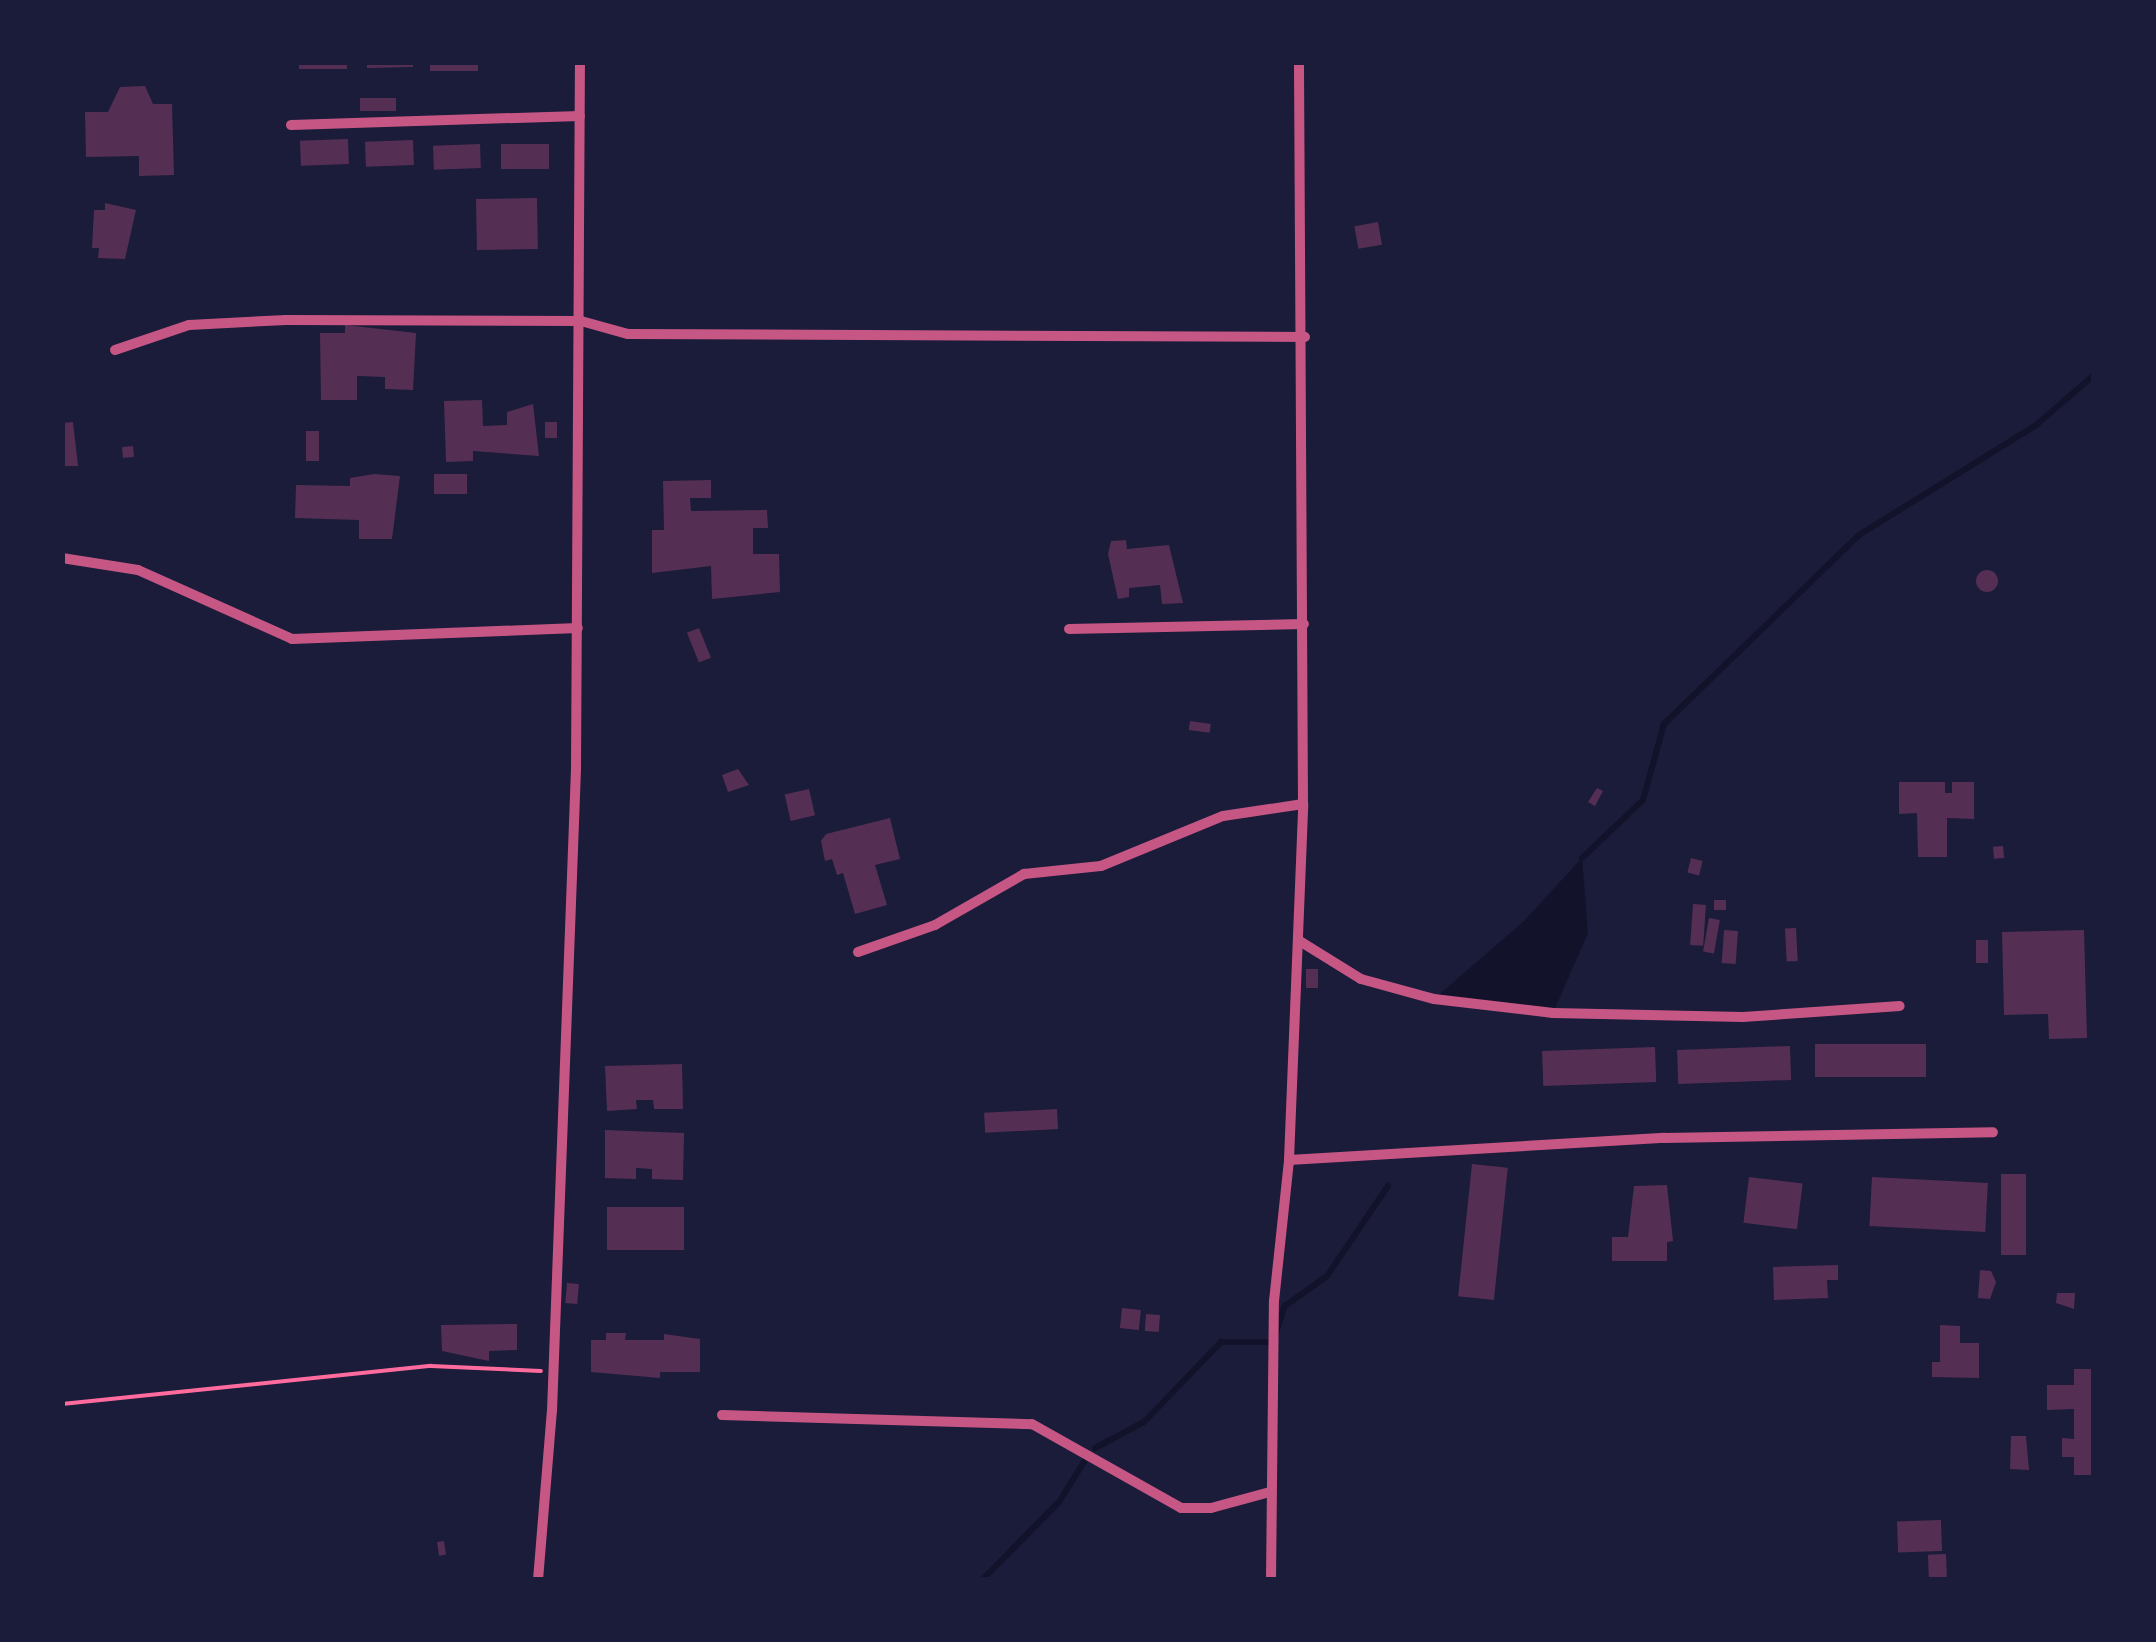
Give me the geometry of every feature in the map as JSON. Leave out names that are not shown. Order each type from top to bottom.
[{"type":"street","points":[[538,1580],[553,1372],[578,628],[580,62]]},
{"type":"street","points":[[1271,1580],[1274,1301],[1289,1160],[1303,804],[1305,337],[1300,62]]},
{"type":"street","points":[[291,125],[580,116]]},
{"type":"street","points":[[116,350],[188,326],[581,321],[628,334],[1305,337]]},
{"type":"street","points":[[62,558],[138,570],[292,639],[578,628]]},
{"type":"street","points":[[1069,629],[1304,624]]},
{"type":"street","points":[[858,952],[935,925],[1024,874],[1101,866],[1222,816],[1303,804]]},
{"type":"street","points":[[1298,940],[1361,979],[1434,1000],[1554,1014],[1743,1017],[1900,1006]]},
{"type":"street","points":[[1289,1160],[1664,1138],[1993,1132]]},
{"type":"street","points":[[722,1415],[1032,1424],[1180,1508],[1210,1508],[1270,1492]]},
{"type":"path","points":[[62,1404],[431,1366],[553,1372]]},
{"type":"shaded area","points":[[1582,858],[1588,933],[1553,1013],[1434,999],[1523,922]]},
{"type":"building","points":[[299,62],[347,62],[347,69],[299,69]]},
{"type":"building","points":[[367,62],[413,62],[413,67],[367,68]]},
{"type":"building","points":[[430,62],[478,62],[478,71],[430,71]]},
{"type":"building","points":[[145,86],[153,104],[172,104],[174,175],[139,176],[139,156],[86,157],[85,112],[108,112],[120,87]]},
{"type":"building","points":[[360,98],[396,98],[396,111],[360,111]]},
{"type":"building","points":[[348,139],[349,164],[301,166],[300,141]]},
{"type":"building","points":[[413,140],[414,165],[366,167],[365,142]]},
{"type":"building","points":[[480,144],[481,168],[434,170],[433,146]]},
{"type":"building","points":[[501,144],[549,144],[549,169],[501,169]]},
{"type":"building","points":[[537,198],[538,249],[477,250],[476,199]]},
{"type":"building","points":[[105,203],[136,210],[125,259],[98,258],[99,248],[92,248],[94,210],[105,210]]},
{"type":"building","points":[[1378,222],[1382,245],[1358,249],[1354,226]]},
{"type":"building","points":[[345,325],[416,333],[413,390],[385,389],[385,377],[357,376],[357,400],[321,400],[320,333],[345,333]]},
{"type":"building","points":[[482,400],[483,426],[507,425],[507,412],[533,404],[539,456],[473,451],[473,461],[446,462],[444,401]]},
{"type":"building","points":[[73,422],[78,466],[62,466],[62,423]]},
{"type":"building","points":[[545,422],[557,422],[557,438],[545,438]]},
{"type":"building","points":[[306,431],[319,431],[319,461],[306,461]]},
{"type":"building","points":[[133,446],[134,457],[123,458],[122,447]]},
{"type":"building","points":[[374,474],[400,476],[392,539],[359,539],[359,520],[295,518],[296,485],[350,486],[350,478]]},
{"type":"building","points":[[434,474],[467,474],[467,494],[434,494]]},
{"type":"building","points":[[711,480],[711,498],[690,498],[691,511],[767,510],[768,528],[753,528],[753,554],[779,554],[780,592],[712,599],[711,566],[652,573],[652,530],[664,530],[663,481]]},
{"type":"building","points":[[1126,540],[1127,549],[1169,545],[1183,603],[1162,604],[1160,585],[1129,588],[1129,597],[1118,599],[1108,554],[1111,541]]},
{"type":"building","points":[[1987,570],[1995,573],[1995,589],[1987,592],[1979,589],[1976,581],[1979,573]]},
{"type":"building","points":[[699,628],[711,658],[699,663],[687,633]]},
{"type":"building","points":[[1190,721],[1211,724],[1210,733],[1189,730]]},
{"type":"building","points":[[738,769],[749,785],[728,792],[722,775]]},
{"type":"building","points":[[1899,782],[1945,782],[1945,793],[1952,793],[1952,782],[1974,782],[1974,819],[1947,818],[1947,857],[1918,857],[1917,813],[1899,814]]},
{"type":"building","points":[[1597,788],[1603,791],[1595,806],[1588,802]]},
{"type":"building","points":[[809,789],[815,815],[791,821],[785,795]]},
{"type":"building","points":[[890,818],[900,859],[875,865],[887,905],[855,914],[843,873],[837,875],[832,859],[825,861],[821,841],[826,834]]},
{"type":"building","points":[[2003,846],[2004,858],[1994,859],[1993,847]]},
{"type":"building","points":[[1691,858],[1703,861],[1699,875],[1687,873]]},
{"type":"building","points":[[1714,900],[1726,900],[1726,910],[1714,910]]},
{"type":"building","points":[[1693,904],[1706,905],[1703,946],[1690,945]]},
{"type":"building","points":[[1709,918],[1720,920],[1714,953],[1703,951]]},
{"type":"building","points":[[1796,928],[1798,961],[1787,962],[1785,929]]},
{"type":"building","points":[[1724,930],[1738,931],[1736,964],[1722,963]]},
{"type":"building","points":[[2084,930],[2087,1038],[2049,1039],[2048,1014],[2004,1015],[2002,932]]},
{"type":"building","points":[[1976,940],[1988,940],[1988,963],[1976,963]]},
{"type":"building","points":[[1306,969],[1318,969],[1318,988],[1306,988]]},
{"type":"building","points":[[1815,1044],[1926,1044],[1926,1077],[1815,1077]]},
{"type":"building","points":[[1790,1046],[1791,1080],[1678,1084],[1677,1050]]},
{"type":"building","points":[[1655,1047],[1656,1082],[1543,1086],[1542,1051]]},
{"type":"building","points":[[682,1064],[683,1109],[654,1109],[653,1100],[636,1100],[637,1109],[607,1111],[605,1066]]},
{"type":"building","points":[[1057,1109],[1058,1129],[985,1133],[984,1113]]},
{"type":"building","points":[[605,1130],[684,1133],[683,1180],[652,1179],[652,1169],[636,1168],[636,1179],[605,1178]]},
{"type":"building","points":[[1472,1164],[1508,1168],[1494,1300],[1458,1296]]},
{"type":"building","points":[[2001,1174],[2026,1174],[2026,1255],[2001,1255]]},
{"type":"building","points":[[1749,1177],[1803,1184],[1797,1229],[1743,1223]]},
{"type":"building","points":[[1872,1177],[1988,1183],[1985,1232],[1869,1226]]},
{"type":"building","points":[[1667,1185],[1673,1241],[1667,1242],[1667,1261],[1612,1261],[1612,1237],[1628,1237],[1634,1186]]},
{"type":"building","points":[[607,1207],[684,1207],[684,1250],[607,1250]]},
{"type":"building","points":[[1838,1265],[1838,1280],[1827,1280],[1828,1298],[1774,1300],[1773,1267]]},
{"type":"building","points":[[1980,1270],[1991,1271],[1996,1282],[1990,1299],[1978,1298]]},
{"type":"building","points":[[567,1283],[579,1284],[577,1304],[565,1303]]},
{"type":"building","points":[[2057,1293],[2075,1293],[2074,1309],[2056,1303]]},
{"type":"building","points":[[1122,1308],[1141,1310],[1139,1330],[1120,1328]]},
{"type":"building","points":[[1146,1314],[1160,1315],[1159,1332],[1145,1331]]},
{"type":"building","points":[[517,1324],[517,1350],[489,1351],[489,1361],[442,1351],[441,1325]]},
{"type":"building","points":[[1940,1325],[1960,1326],[1960,1343],[1979,1343],[1979,1378],[1932,1377],[1932,1362],[1940,1362]]},
{"type":"building","points":[[606,1333],[626,1333],[625,1340],[664,1340],[664,1334],[700,1339],[700,1372],[660,1372],[660,1378],[591,1372],[591,1340],[606,1340]]},
{"type":"building","points":[[2074,1369],[2094,1369],[2094,1475],[2074,1475],[2074,1457],[2062,1457],[2062,1438],[2074,1439],[2074,1409],[2047,1410],[2047,1385],[2074,1385]]},
{"type":"building","points":[[2011,1436],[2026,1436],[2029,1470],[2010,1469]]},
{"type":"building","points":[[1941,1520],[1942,1551],[1898,1553],[1897,1522]]},
{"type":"building","points":[[444,1541],[446,1555],[439,1556],[437,1542]]},
{"type":"building","points":[[1946,1554],[1947,1580],[1929,1580],[1928,1555]]},
{"type":"waterway","points":[[1582,858],[1643,800],[1664,724],[1859,535],[2035,426],[2094,375]]},
{"type":"waterway","points":[[1095,1448],[1144,1422],[1221,1342],[1273,1342],[1285,1306],[1327,1276],[1388,1186]]},
{"type":"waterway","points":[[982,1580],[1059,1502],[1084,1462]]}]
